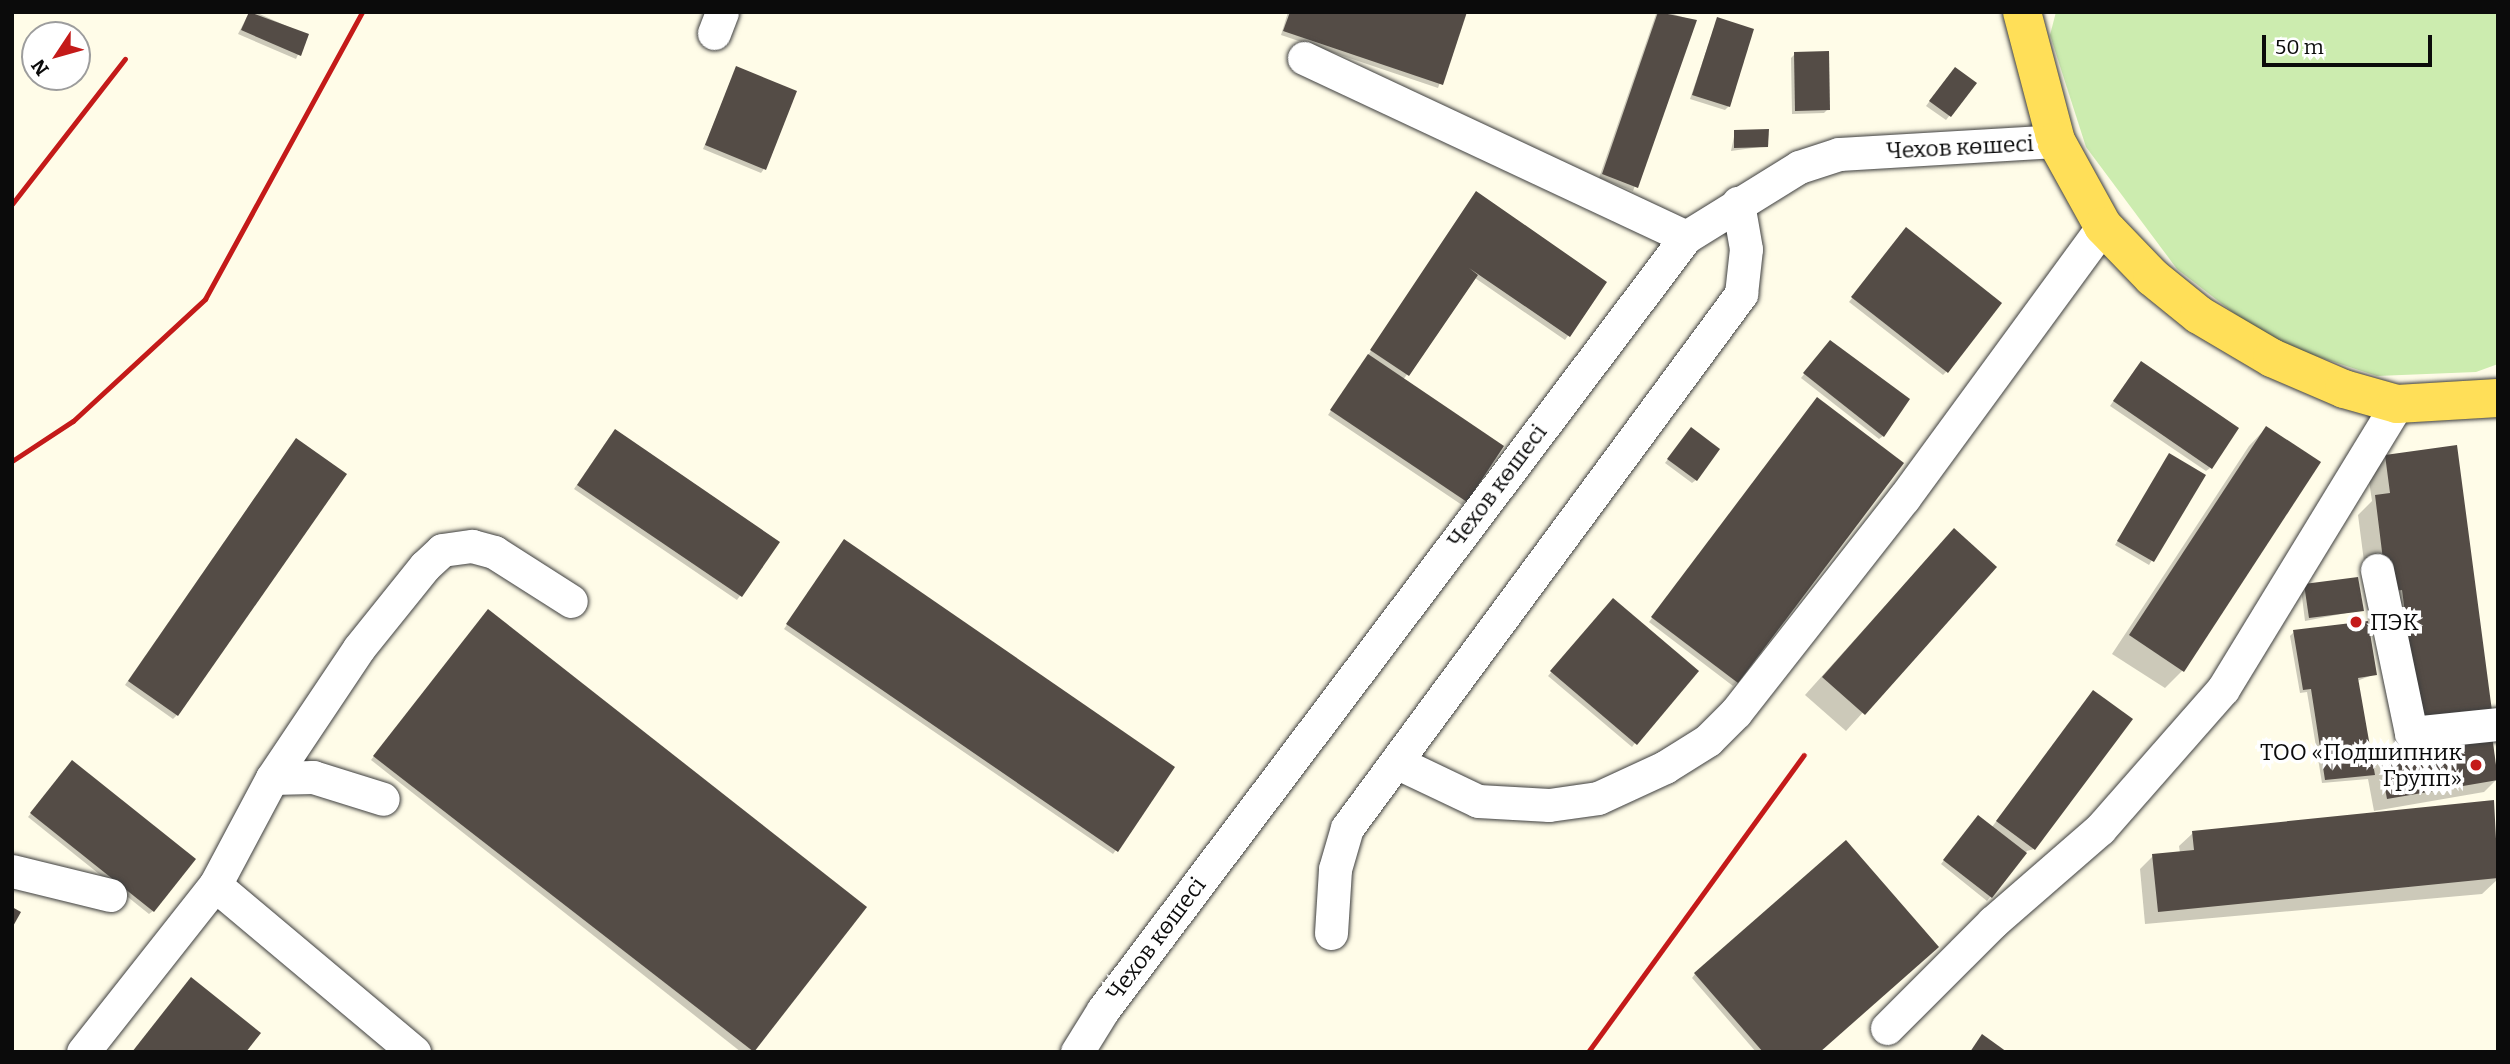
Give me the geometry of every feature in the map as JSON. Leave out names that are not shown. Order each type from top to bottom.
[{"type":"main road","points":[[2022,12],[2056,141],[2103,226],[2152,277],[2199,315],[2272,358],[2344,389],[2397,404],[2498,398]]},
{"type":"main road","points":[[2038,12],[2041,92]]},
{"type":"lane","points":[[1304,58],[1686,237]]},
{"type":"lane","name":"Чехов көшесі","points":[[1077,1052],[1111,999],[1686,237],[1799,167],[1839,154],[2056,141]]},
{"type":"lane","points":[[1331,933],[1335,869],[1347,828],[1741,294],[1746,249],[1738,203]]},
{"type":"lane","points":[[1396,762],[1478,801],[1549,805],[1598,798],[1665,767],[1708,740],[1737,712],[1903,498],[2103,226]]},
{"type":"lane","points":[[1887,1028],[1993,922],[2100,829],[2223,689],[2397,404]]},
{"type":"lane","points":[[83,1052],[215,885],[272,778],[359,648],[425,566],[442,550],[472,546],[494,552],[571,601]]},
{"type":"lane","points":[[2376,570],[2411,733],[2498,724]]},
{"type":"lane","points":[[272,778],[313,777],[383,799]]},
{"type":"lane","points":[[12,871],[110,895]]},
{"type":"lane","points":[[215,885],[414,1052]]},
{"type":"green space","points":[[2056,12],[2498,12],[2498,364],[2476,372],[2377,376],[2270,341],[2177,269],[2086,147],[2050,35]]},
{"type":"building","points":[[249,12],[309,34],[301,56],[241,30]]},
{"type":"building","points":[[1290,12],[1467,12],[1443,85],[1283,31]]},
{"type":"building","points":[[1658,12],[1697,20],[1638,188],[1602,174]]},
{"type":"building","points":[[1717,17],[1754,29],[1730,107],[1692,95]]},
{"type":"building","points":[[1829,51],[1830,110],[1795,111],[1794,52]]},
{"type":"building","points":[[736,66],[797,91],[766,170],[705,145]]},
{"type":"building","points":[[1955,67],[1977,83],[1951,117],[1929,101]]},
{"type":"building","points":[[1769,129],[1768,147],[1734,148],[1734,130]]},
{"type":"building","points":[[1476,191],[1607,282],[1570,337],[1469,268],[1478,275],[1409,376],[1370,350]]},
{"type":"building","points":[[1906,227],[2002,303],[1948,373],[1851,297]]},
{"type":"building","points":[[1830,340],[1910,399],[1884,437],[1803,373]]},
{"type":"building","points":[[1368,354],[1504,446],[1467,502],[1330,410]]},
{"type":"building","points":[[2141,361],[2239,428],[2212,469],[2113,401]]},
{"type":"building","points":[[1817,397],[1904,463],[1738,683],[1651,617]]},
{"type":"building","points":[[2266,426],[2321,462],[2184,672],[2129,635]]},
{"type":"building","points":[[1691,427],[1720,449],[1697,481],[1667,459]]},
{"type":"building","points":[[615,429],[780,542],[742,597],[577,485]]},
{"type":"building","points":[[296,438],[347,474],[178,716],[128,681]]},
{"type":"building","points":[[2457,445],[2492,711],[2419,721],[2402,590],[2387,592],[2375,495],[2390,493],[2385,455]]},
{"type":"building","points":[[2169,453],[2206,475],[2154,562],[2117,541]]},
{"type":"building","points":[[1954,528],[1997,567],[1865,715],[1822,677]]},
{"type":"building","points":[[844,539],[1175,767],[1118,852],[786,624]]},
{"type":"building","points":[[2358,577],[2364,611],[2309,618],[2304,584]]},
{"type":"building","points":[[1613,598],[1699,671],[1637,745],[1550,671]]},
{"type":"building","points":[[488,609],[867,907],[754,1052],[373,756]]},
{"type":"building","points":[[2368,621],[2377,675],[2358,678],[2375,775],[2325,780],[2311,689],[2303,690],[2293,630]]},
{"type":"building","points":[[2093,690],[2133,719],[2035,850],[1996,821]]},
{"type":"building","points":[[2492,735],[2498,780],[2387,799],[2379,757]]},
{"type":"building","points":[[72,760],[196,859],[154,912],[30,813]]},
{"type":"building","points":[[2494,800],[2498,878],[2158,912],[2152,854],[2194,850],[2192,831]]},
{"type":"building","points":[[1978,815],[2027,853],[1992,898],[1943,860]]},
{"type":"building","points":[[1846,840],[1939,947],[1820,1052],[1763,1052],[1694,973]]},
{"type":"building","points":[[12,907],[21,912],[12,928]]},
{"type":"building","points":[[191,977],[261,1033],[246,1052],[132,1052]]},
{"type":"building","points":[[1982,1034],[2007,1052],[1970,1052]]},
{"type":"railway","points":[[12,461],[73,421],[205,299],[362,12]]},
{"type":"railway","points":[[12,204],[125,59]]},
{"type":"railway","points":[[1588,1052],[1804,755]]},
{"type":"place","name":"ПЭК","points":[[2356,622]]},
{"type":"place","name":"ТОО «Подшипник Групп»","points":[[2476,765]]}]
